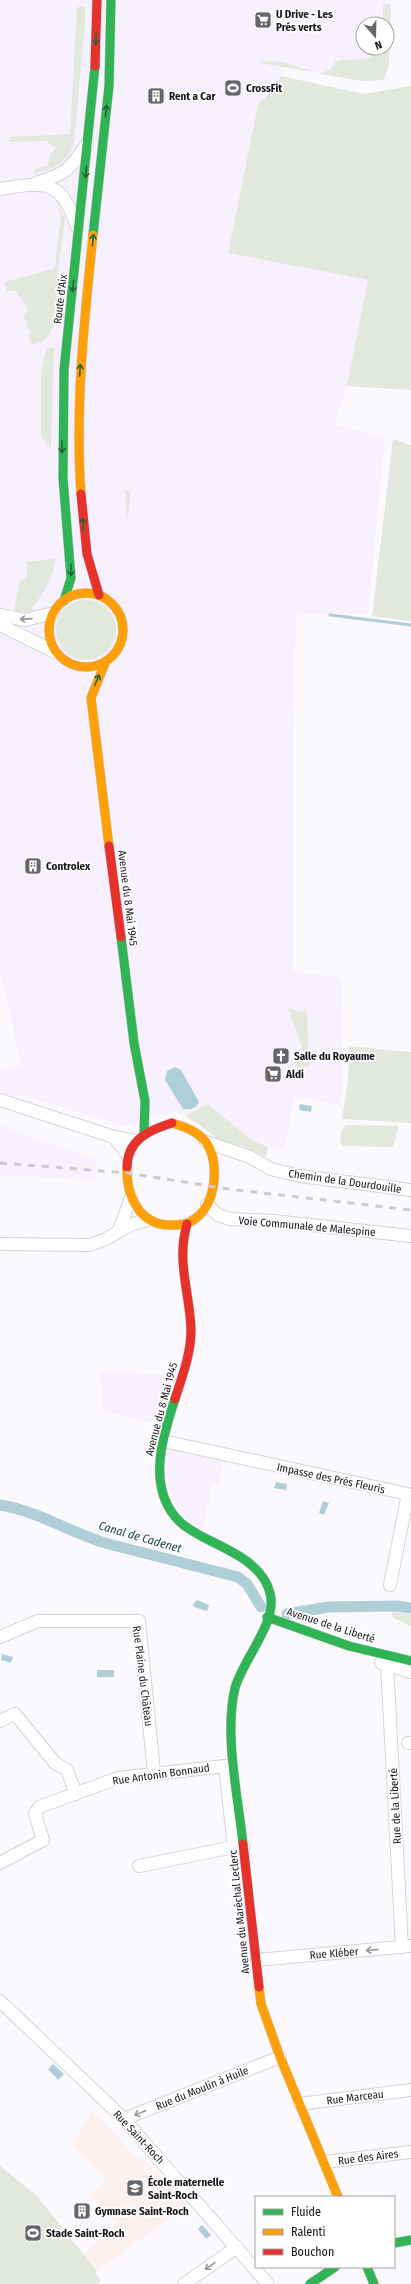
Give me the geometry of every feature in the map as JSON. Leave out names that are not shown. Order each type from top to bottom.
[{"type":"main road","name":"Route d'Aix","points":[[64,601],[71,578],[71,566],[63,478],[64,370],[89,142],[96,59],[97,0]]},
{"type":"main road","points":[[98,595],[91,578],[84,544],[78,440],[79,383],[106,112],[111,42],[111,0]]},
{"type":"main road","points":[[69,664],[81,667],[93,667],[105,663],[117,652],[121,644],[123,627],[117,610],[111,602],[98,595],[86,593],[74,595],[64,601],[53,613],[49,633],[55,652],[69,664],[80,677]]},
{"type":"main road","name":"Avenue du 8 Mai 1945","points":[[91,698],[105,663]]},
{"type":"main road","name":"Avenue du 8 Mai 1945","points":[[86,687],[91,698],[134,1043],[146,1101],[139,1137]]},
{"type":"main road","points":[[146,1101],[153,1108]]},
{"type":"main road","points":[[162,1116],[172,1123],[192,1130],[206,1142],[215,1164],[212,1192],[207,1205],[199,1216],[187,1224],[173,1226],[152,1222],[138,1211],[130,1198],[128,1184],[128,1155],[139,1137],[162,1124],[172,1123]]},
{"type":"main road","name":"Avenue du 8 Mai 1945","points":[[152,1222],[171,1239],[180,1251]]},
{"type":"main road","name":"Avenue du 8 Mai 1945","points":[[187,1224],[180,1251],[188,1303],[190,1337],[187,1357],[163,1441],[160,1478],[163,1495],[169,1508],[179,1521],[192,1532],[239,1555],[261,1572],[271,1598],[268,1617]]},
{"type":"main road","name":"Avenue de la Liberté","points":[[268,1617],[349,1646],[411,1661]]},
{"type":"main road","name":"Avenue du Maréchal Leclerc","points":[[268,1617],[240,1674],[232,1706],[231,1736],[239,1847],[257,1960],[261,2004],[280,2057],[325,2162],[338,2196]]},
{"type":"main road","points":[[395,2243],[411,2240]]},
{"type":"main road","points":[[310,2284],[334,2268]]},
{"type":"main road","points":[[367,2268],[374,2284]]},
{"type":"street","points":[[0,189],[32,184],[59,176],[68,170],[89,142]]},
{"type":"street","points":[[32,184],[44,184],[61,195],[73,215],[79,234]]},
{"type":"street","points":[[0,615],[25,620],[53,613]]},
{"type":"street","points":[[0,625],[55,652]]},
{"type":"street","points":[[0,1100],[114,1137],[139,1137]]},
{"type":"street","points":[[114,1137],[128,1155]]},
{"type":"street","name":"Chemin de la Dourdouille","points":[[206,1142],[250,1157],[271,1169],[300,1176],[411,1190]]},
{"type":"street","points":[[215,1164],[235,1152]]},
{"type":"street","points":[[0,1244],[90,1245],[113,1236],[119,1230],[130,1198]]},
{"type":"street","name":"Voie Communale de Malespine","points":[[207,1205],[218,1215],[230,1219],[274,1221],[411,1236]]},
{"type":"street","points":[[119,1230],[152,1222]]},
{"type":"street","name":"Impasse des Prés Fleuris","points":[[163,1441],[408,1494],[390,1585]]},
{"type":"street","name":"Rue Plaine du Château","points":[[0,1637],[38,1621],[138,1621],[154,1773]]},
{"type":"street","points":[[349,1646],[362,1658],[411,1672]]},
{"type":"street","name":"Rue de la Liberté","points":[[387,1664],[406,1947]]},
{"type":"street","points":[[0,1721],[15,1714],[55,1763],[67,1770],[76,1794]]},
{"type":"street","name":"Rue Antonin Bonnaud","points":[[0,1863],[43,1840],[35,1814],[39,1807],[118,1778],[225,1766],[239,1847]]},
{"type":"street","points":[[139,1866],[239,1847]]},
{"type":"street","name":"Rue Kléber","points":[[257,1960],[406,1947]]},
{"type":"street","name":"Rue Saint-Roch","points":[[0,2001],[124,2120],[268,2284]]},
{"type":"street","name":"Rue du Moulin à Huile","points":[[124,2120],[280,2057]]},
{"type":"street","name":"Rue Marceau","points":[[300,2104],[411,2090]]},
{"type":"street","name":"Rue des Aires","points":[[325,2162],[411,2152]]},
{"type":"street","points":[[184,2284],[237,2247]]},
{"type":"shaded area","points":[[0,0],[392,0],[391,16],[355,16],[355,56],[389,56],[389,64],[384,80],[363,81],[285,67],[279,81],[258,104],[228,252],[368,280],[347,386],[335,425],[385,438],[368,614],[296,615],[293,736],[293,971],[341,978],[343,1088],[340,1105],[295,1096],[284,1150],[268,1146],[218,1125],[172,1111],[128,1126],[123,1126],[19,1094],[19,1097],[0,1092],[0,1070],[21,1065],[0,969]]},
{"type":"shaded area","points":[[391,4],[391,16],[383,16],[383,5]]},
{"type":"shaded area","points":[[80,6],[85,7],[85,22],[74,143],[72,150],[59,164],[48,170],[35,173],[34,170],[48,165],[50,154],[56,149],[46,141],[8,142],[10,137],[70,134],[77,8]]},
{"type":"shaded area","points":[[389,56],[389,64],[384,80],[363,81],[320,74],[330,69],[335,62]]},
{"type":"shaded area","points":[[268,61],[282,62],[314,72],[259,63]]},
{"type":"shaded area","points":[[281,76],[364,94],[411,86],[411,390],[347,386],[368,280],[228,253],[258,104],[271,92]]},
{"type":"shaded area","points":[[55,198],[65,220],[58,269],[55,325],[46,339],[32,345],[28,334],[31,331],[26,326],[28,322],[23,318],[28,310],[16,291],[7,291],[5,282],[55,268],[61,216]]},
{"type":"shaded area","points":[[54,347],[51,449],[41,437],[41,371],[46,349]]},
{"type":"shaded area","points":[[393,439],[411,445],[411,621],[372,616]]},
{"type":"shaded area","points":[[125,490],[131,492],[127,520]]},
{"type":"shaded area","points":[[56,559],[50,579],[41,596],[32,608],[33,611],[24,613],[14,611],[20,580],[27,578],[27,562]]},
{"type":"shaded area","points":[[80,600],[92,600],[108,608],[114,618],[116,630],[114,642],[108,652],[92,660],[80,660],[64,652],[56,636],[56,624],[64,608]]},
{"type":"shaded area","points":[[288,1008],[300,1012],[307,1011],[309,1067],[296,1067],[294,1063],[306,1058]]},
{"type":"shaded area","points":[[349,1046],[411,1052],[411,1123],[342,1119],[348,1081]]},
{"type":"shaded area","points":[[208,1104],[250,1139],[268,1147],[266,1157],[243,1146],[221,1142],[200,1125],[185,1116]]},
{"type":"shaded area","points":[[0,1125],[97,1160],[96,1180],[0,1175]]},
{"type":"shaded area","points":[[346,1125],[399,1126],[393,1147],[343,1146],[340,1142],[341,1131]]},
{"type":"shaded area","points":[[99,1371],[172,1375],[161,1425],[104,1412]]},
{"type":"shaded area","points":[[177,1447],[223,1458],[219,1484],[213,1483],[202,1530],[185,1517],[167,1489],[167,1450],[175,1451]]},
{"type":"shaded area","points":[[392,1612],[411,1614],[411,1626],[393,1618]]},
{"type":"shaded area","name":"École maternelle Saint-Roch","points":[[92,2110],[140,2161],[143,2158],[183,2200],[190,2204],[98,2270],[84,2254],[116,2224],[90,2195],[106,2180],[73,2145]]},
{"type":"shaded area","name":"Stade Saint-Roch","points":[[0,2166],[37,2196],[97,2271],[95,2273],[101,2281],[97,2284],[0,2284]]},
{"type":"water","points":[[175,1067],[181,1070],[199,1102],[192,1108],[183,1109],[165,1080],[167,1071]]},
{"type":"water","points":[[300,1104],[312,1106],[311,1112],[299,1110]]},
{"type":"water","points":[[276,1482],[287,1484],[286,1490],[274,1488]]},
{"type":"water","points":[[323,1501],[329,1503],[324,1515],[319,1513]]},
{"type":"water","points":[[197,1600],[209,1605],[207,1611],[194,1607],[193,1604]]},
{"type":"water","points":[[2,1654],[13,1657],[11,1663],[1,1660]]},
{"type":"water","points":[[97,1670],[114,1670],[114,1677],[97,1677]]},
{"type":"water","points":[[53,2064],[64,2074],[58,2080],[48,2069]]},
{"type":"water","points":[[202,2225],[211,2235],[206,2239],[198,2229]]},
{"type":"waterway","points":[[330,615],[411,625]]},
{"type":"waterway","name":"Canal de Cadenet","points":[[0,1505],[27,1512],[105,1543],[238,1577],[247,1584],[261,1607]]},
{"type":"waterway","name":"Canal de Cadenet","points":[[287,1614],[328,1607],[397,1606],[411,1608]]},
{"type":"railway","points":[[0,1163],[128,1173],[228,1189],[411,1210]]},
{"type":"traffic: fast","points":[[93,235],[109,86],[111,0]]},
{"type":"traffic: fast","points":[[64,601],[71,578],[63,478],[64,370],[95,66]]},
{"type":"traffic: fast","points":[[121,937],[134,1043],[145,1101],[144,1133]]},
{"type":"traffic: fast","points":[[175,1399],[162,1446],[160,1463],[160,1479],[163,1494],[169,1509],[186,1527],[198,1535],[225,1548],[256,1568],[268,1586],[270,1593],[271,1604],[265,1628],[239,1677],[235,1688],[232,1706],[231,1745],[243,1844]]},
{"type":"traffic: fast","points":[[267,1617],[349,1646],[411,1661]]},
{"type":"traffic: fast","points":[[395,2243],[411,2240]]},
{"type":"traffic: fast","points":[[310,2284],[334,2268]]},
{"type":"traffic: fast","points":[[367,2268],[374,2284]]},
{"type":"traffic: slow","points":[[81,494],[79,462],[81,364],[93,235]]},
{"type":"traffic: slow","points":[[86,593],[107,599],[117,609],[123,630],[117,651],[107,661],[86,667],[65,661],[55,651],[49,630],[55,609],[65,599],[86,593]]},
{"type":"traffic: slow","points":[[105,663],[91,698],[109,846]]},
{"type":"traffic: slow","points":[[127,1167],[127,1178],[132,1198],[136,1206],[150,1220],[159,1224],[177,1225],[187,1223],[196,1218],[203,1211],[212,1193],[214,1182],[213,1161],[206,1142],[199,1135],[182,1126],[172,1123]]},
{"type":"traffic: slow","points":[[259,1987],[261,2004],[280,2057],[338,2196]]},
{"type":"traffic: jam","points":[[95,66],[97,0]]},
{"type":"traffic: jam","points":[[81,494],[87,554],[99,595]]},
{"type":"traffic: jam","points":[[109,846],[121,937]]},
{"type":"traffic: jam","points":[[127,1167],[128,1158],[135,1143],[155,1129],[172,1123]]},
{"type":"traffic: jam","points":[[175,1399],[186,1365],[191,1339],[190,1316],[183,1265],[184,1238],[187,1224]]},
{"type":"traffic: jam","points":[[243,1844],[259,1987]]},
{"type":"place","name":"U Drive - Les Prés verts","points":[[263,20]]},
{"type":"place","name":"CrossFit","points":[[233,88]]},
{"type":"place","name":"Rent a Car","points":[[156,96]]},
{"type":"place","name":"Controlex","points":[[33,866]]},
{"type":"place","name":"Salle du Royaume","points":[[281,1056]]},
{"type":"place","name":"Aldi","points":[[273,1074]]},
{"type":"place","name":"École maternelle Saint-Roch","points":[[135,2188]]},
{"type":"place","name":"Gymnase Saint-Roch","points":[[82,2211]]},
{"type":"place","name":"Stade Saint-Roch","points":[[33,2233]]}]
